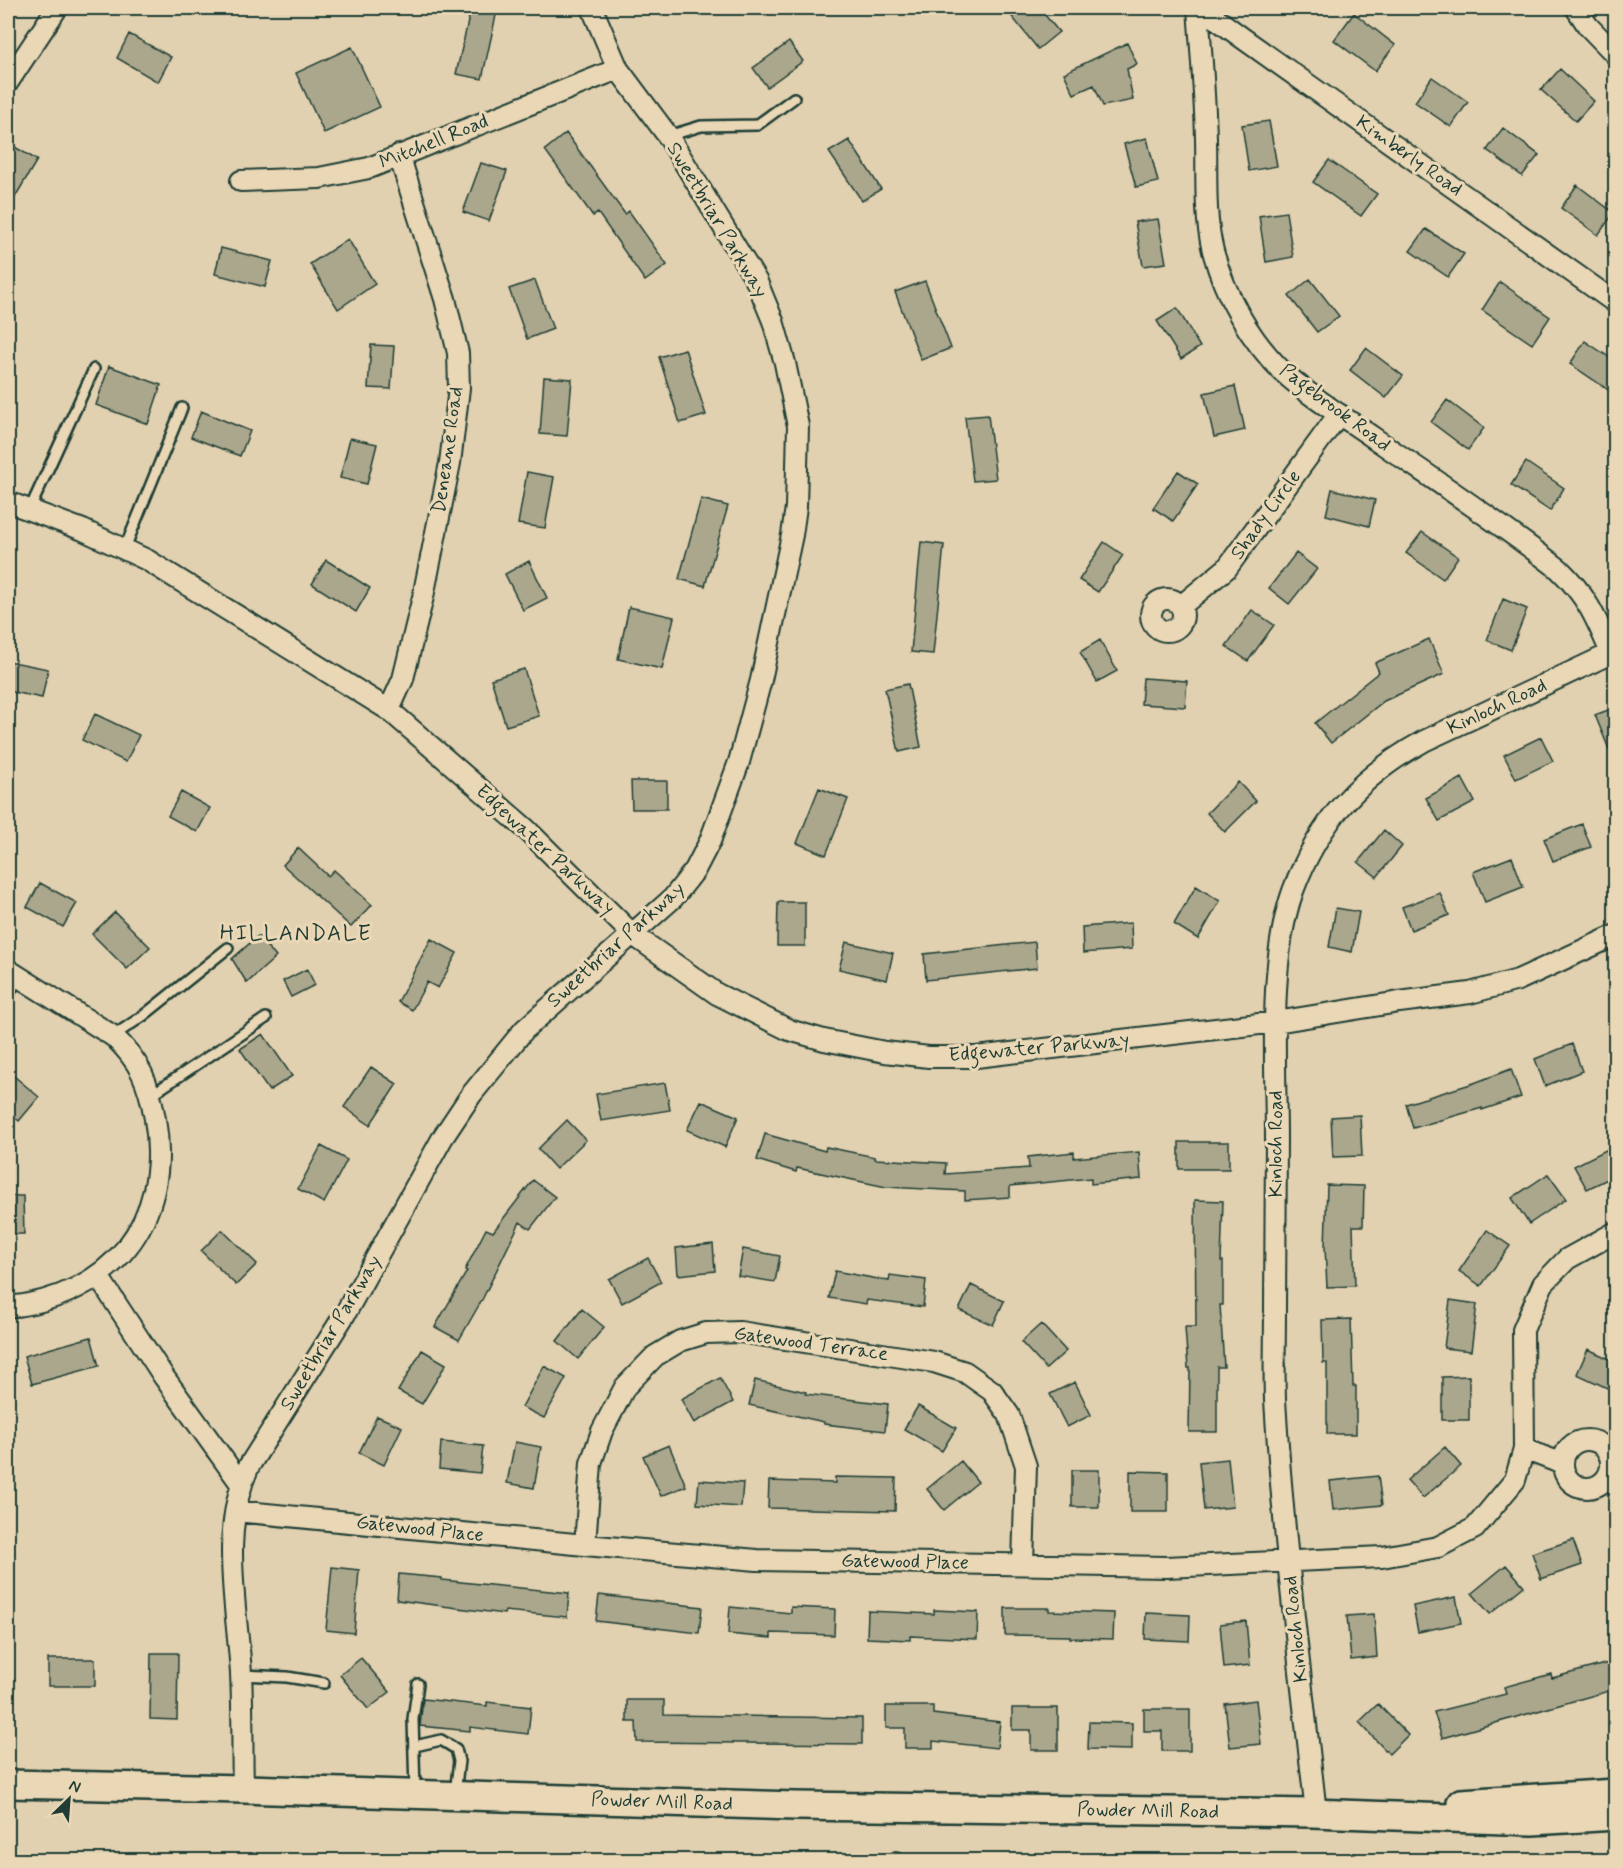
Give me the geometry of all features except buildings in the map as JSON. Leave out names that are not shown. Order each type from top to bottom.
[{"type":"main road","name":"Powder Mill Road","points":[[8,1784],[795,1806],[1316,1813],[1532,1821],[1616,1815]]},
{"type":"main road","name":"Powder Mill Road","points":[[1316,1813],[1616,1792]]},
{"type":"street","points":[[8,82],[57,8]]},
{"type":"street","name":"Sweetbriar Parkway","points":[[243,1789],[241,1675],[231,1563],[241,1484],[249,1466],[345,1314],[443,1137],[471,1095],[524,1030],[673,898],[703,856],[739,762],[762,680],[792,535],[798,479],[798,426],[784,363],[766,302],[737,248],[668,136],[618,69],[592,8]]},
{"type":"street","name":"Pagebrook Road","points":[[1198,8],[1204,81],[1208,211],[1213,249],[1223,282],[1259,345],[1283,372],[1339,414],[1559,569],[1574,583],[1589,604],[1613,652]]},
{"type":"street","name":"Kimberly Road","points":[[1205,8],[1241,37],[1616,303]]},
{"type":"street","points":[[1576,8],[1588,26],[1616,55]]},
{"type":"street","name":"Mitchell Road","points":[[241,181],[319,177],[369,168],[618,69]]},
{"type":"street","name":"Deneane Road","points":[[389,710],[403,679],[423,597],[450,463],[459,388],[458,353],[445,299],[399,155]]},
{"type":"street","name":"Shady Circle","points":[[1181,606],[1227,568],[1339,414]]},
{"type":"street","name":"Edgewater Parkway","points":[[8,502],[125,548],[217,602],[389,710],[526,829],[632,934],[717,994],[789,1030],[824,1040],[885,1052],[929,1057],[975,1057],[1276,1022],[1470,993],[1518,980],[1616,935]]},
{"type":"street","name":"Kinloch Road","points":[[1316,1813],[1288,1562],[1275,1398],[1276,1022],[1283,925],[1305,862],[1341,804],[1366,780],[1395,757],[1424,741],[1613,652]]},
{"type":"street","points":[[8,1307],[53,1299],[98,1276],[114,1264],[146,1217],[156,1186],[158,1132],[151,1095],[141,1069],[128,1049],[113,1036],[13,974]]},
{"type":"street","name":"Gatewood Place","points":[[236,1511],[757,1560],[1166,1567],[1382,1557],[1438,1547],[1475,1528],[1515,1480],[1524,1449],[1523,1330],[1543,1284],[1567,1259],[1616,1232]]},
{"type":"street","points":[[98,1276],[164,1377],[241,1484]]},
{"type":"street","name":"Gatewood Terrace","points":[[585,1545],[591,1463],[602,1431],[625,1387],[655,1356],[680,1341],[706,1333],[740,1332],[934,1362],[965,1372],[992,1391],[1009,1415],[1026,1466],[1023,1564]]},
{"type":"street","points":[[1524,1449],[1563,1464]]},
{"type":"lane","points":[[668,136],[700,126],[757,125],[794,98]]},
{"type":"lane","points":[[29,511],[94,369]]},
{"type":"lane","points":[[125,548],[182,408]]},
{"type":"lane","points":[[113,1036],[143,1016],[228,948]]},
{"type":"lane","points":[[8,995],[13,974]]},
{"type":"lane","points":[[151,1095],[266,1018]]},
{"type":"lane","points":[[241,1675],[287,1677],[324,1683]]},
{"type":"lane","points":[[415,1794],[413,1719],[418,1684]]},
{"type":"lane","points":[[415,1746],[441,1740],[456,1749],[459,1761],[455,1795]]},
{"type":"district","name":"HILLANDALE","points":[[296,934]]}]
